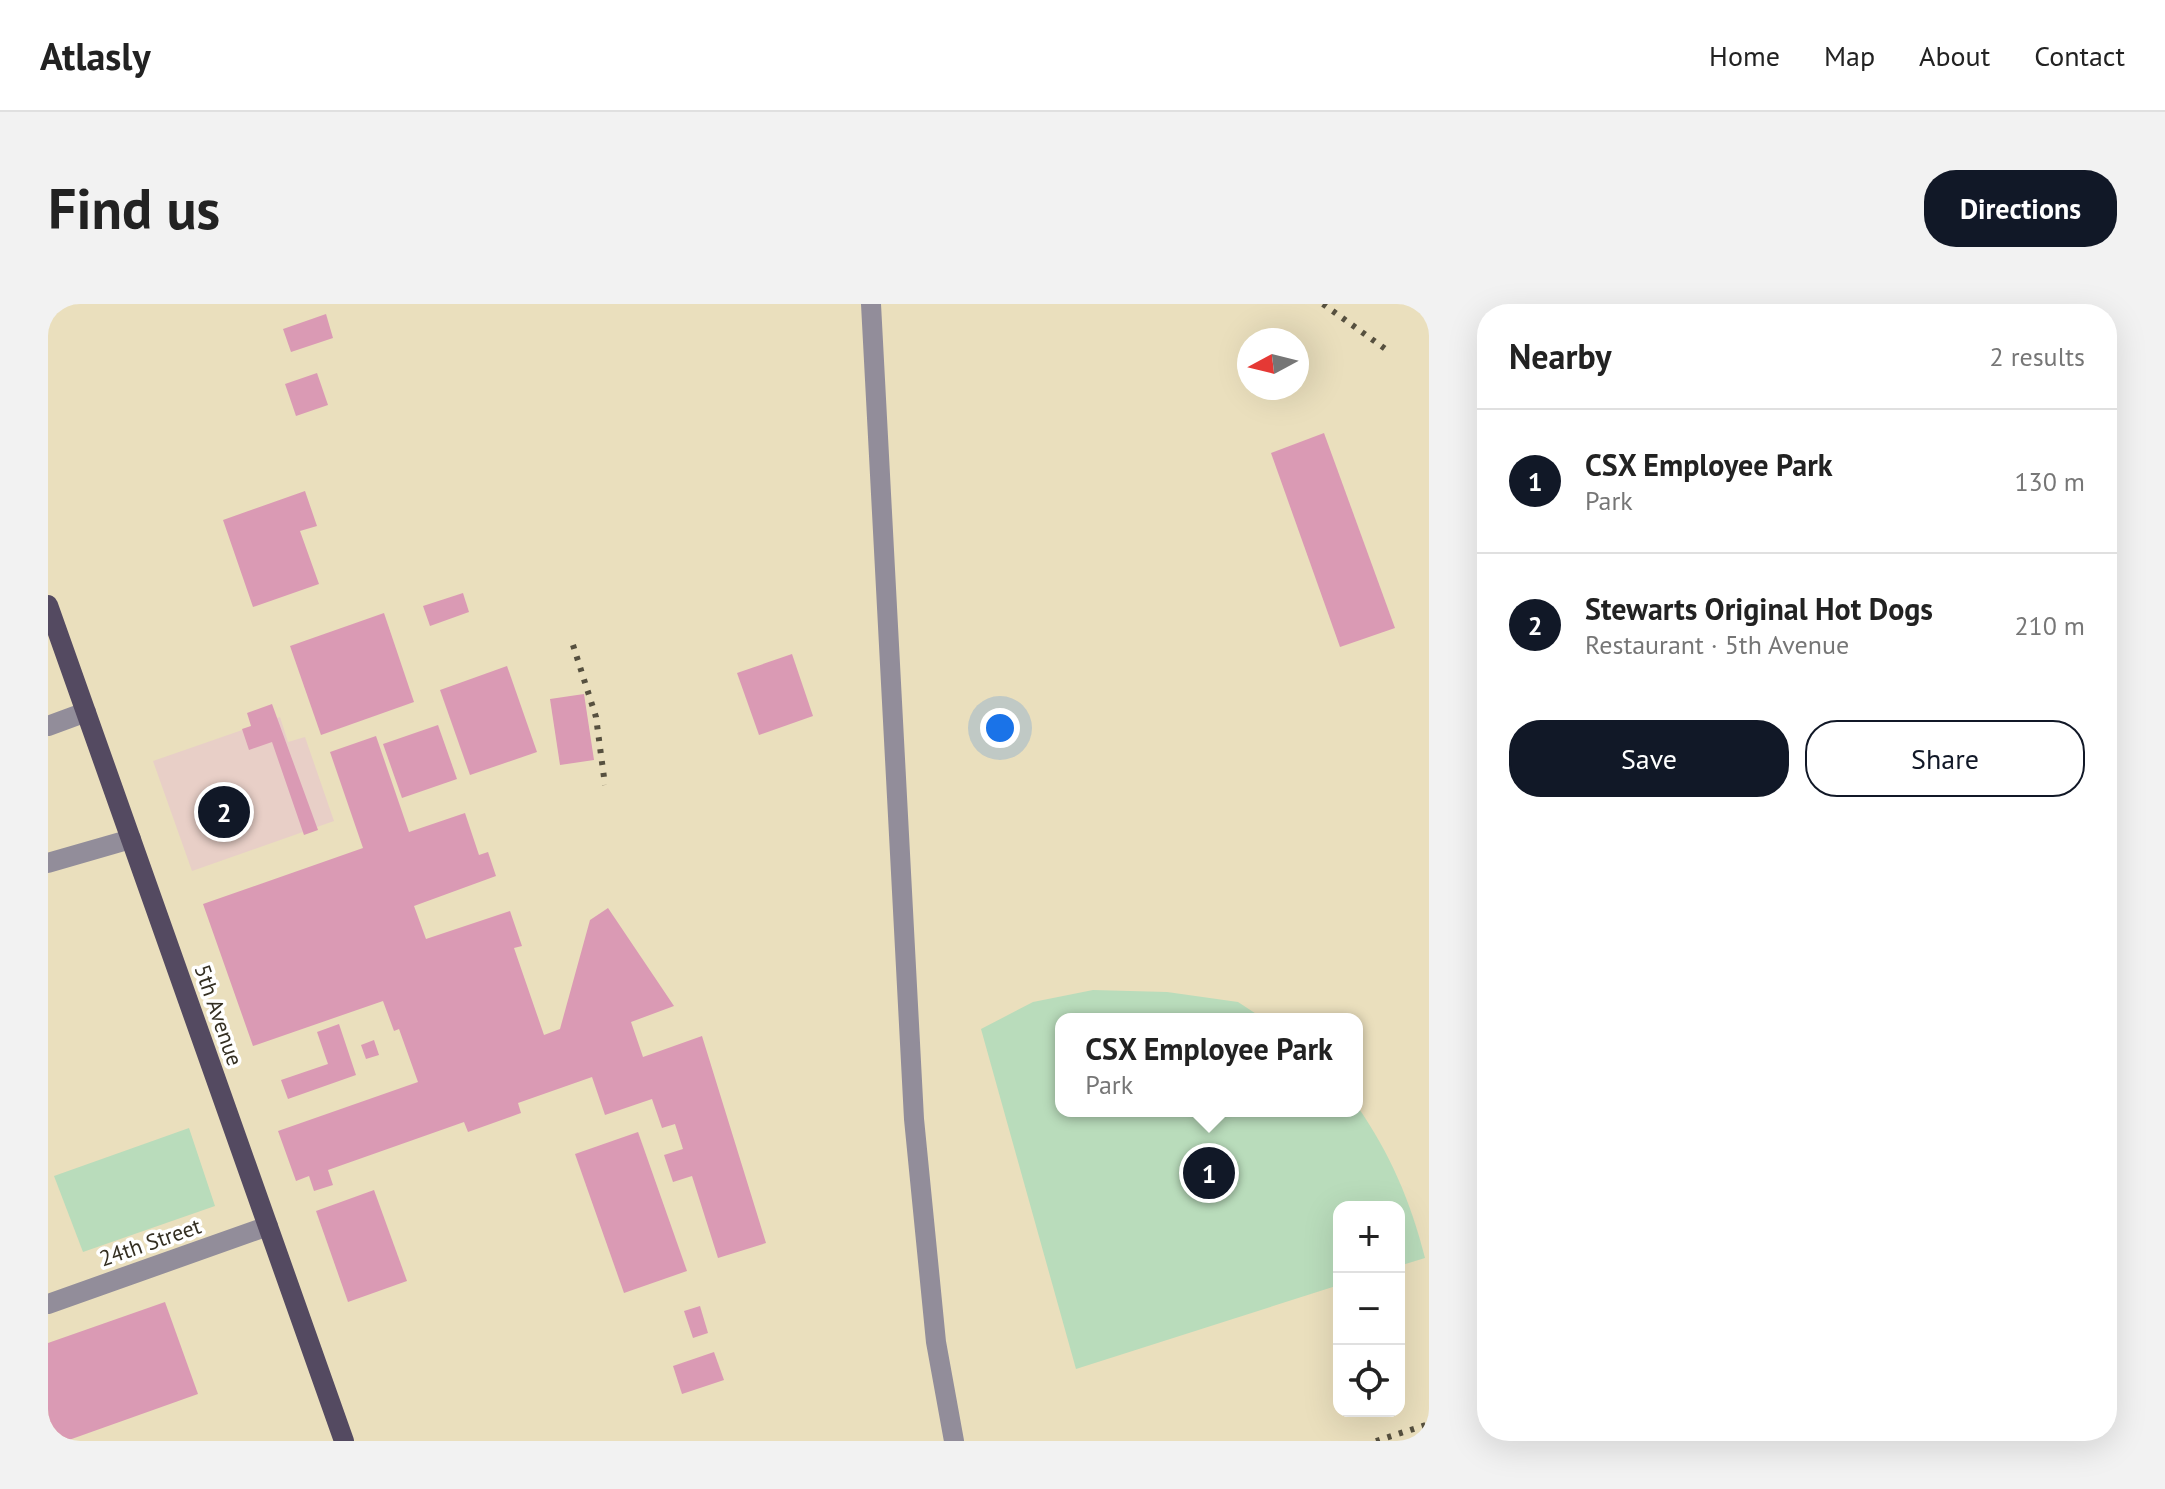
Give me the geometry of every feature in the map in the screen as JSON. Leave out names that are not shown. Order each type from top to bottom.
[{"type":"main road","name":"5th Avenue","points":[[48,605],[344,1441]]},
{"type":"street","points":[[871,304],[912,1103],[936,1342],[954,1441]]},
{"type":"street","points":[[48,726],[86,712]]},
{"type":"street","points":[[48,863],[131,839]]},
{"type":"street","name":"24th Street","points":[[48,1304],[268,1226]]},
{"type":"shaded area","points":[[280,717],[288,742],[305,737],[334,821],[192,871],[153,761]]},
{"type":"green space","points":[[1093,990],[1167,992],[1238,1002],[1255,1013],[1055,1013],[1055,1117],[1363,1115],[1398,1179],[1425,1258],[1405,1264],[1405,1201],[1333,1201],[1333,1287],[1076,1369],[981,1029],[1033,1002]]},
{"type":"green space","points":[[189,1128],[215,1206],[83,1252],[54,1176]]},
{"type":"building","points":[[326,314],[333,338],[291,352],[283,329]]},
{"type":"building","points":[[317,373],[328,405],[296,416],[285,384]]},
{"type":"building","points":[[1324,433],[1395,628],[1340,647],[1271,453]]},
{"type":"building","points":[[305,491],[317,526],[300,531],[319,584],[253,607],[223,520]]},
{"type":"building","points":[[463,593],[469,612],[430,626],[423,606]]},
{"type":"building","points":[[384,613],[414,702],[321,735],[290,646]]},
{"type":"building","points":[[792,654],[813,716],[759,735],[737,673]]},
{"type":"building","points":[[507,666],[537,752],[470,775],[440,690]]},
{"type":"building","points":[[584,694],[594,760],[560,765],[550,699]]},
{"type":"building","points":[[272,704],[318,830],[304,835],[272,742],[249,750],[242,729],[251,726],[247,713]]},
{"type":"building","points":[[438,725],[457,779],[402,798],[383,744]]},
{"type":"building","points":[[376,736],[409,832],[465,813],[479,855],[488,852],[496,876],[414,906],[426,939],[510,911],[522,946],[514,948],[544,1035],[560,1029],[590,920],[608,908],[674,1006],[631,1022],[643,1057],[702,1036],[766,1243],[718,1258],[692,1176],[673,1182],[664,1155],[683,1149],[675,1124],[662,1128],[652,1099],[605,1115],[592,1077],[518,1103],[521,1113],[468,1132],[464,1122],[328,1170],[333,1185],[314,1191],[309,1176],[296,1181],[278,1131],[418,1082],[399,1029],[394,1031],[383,1001],[253,1046],[203,904],[363,848],[330,752]]},
{"type":"building","points":[[233,794],[243,821],[216,831],[206,804]]},
{"type":"building","points":[[339,1024],[356,1075],[288,1099],[281,1080],[328,1064],[317,1032]]},
{"type":"building","points":[[374,1040],[379,1055],[366,1059],[361,1045]]},
{"type":"building","points":[[638,1132],[687,1271],[624,1293],[575,1154]]},
{"type":"building","points":[[374,1190],[407,1281],[348,1302],[316,1211]]},
{"type":"building","points":[[165,1302],[198,1394],[66,1441],[48,1441],[48,1343]]},
{"type":"building","points":[[700,1306],[708,1333],[693,1338],[684,1311]]},
{"type":"building","points":[[714,1352],[724,1380],[682,1394],[673,1366]]},
{"type":"railway","points":[[1323,304],[1391,353]]},
{"type":"railway","points":[[573,645],[596,717],[605,785]]},
{"type":"railway","points":[[1376,1441],[1429,1424]]},
{"type":"place","name":"Stewarts Original Hot Dogs","points":[[224,812]]},
{"type":"place","name":"CSX Employee Park","points":[[1209,1173]]}]
